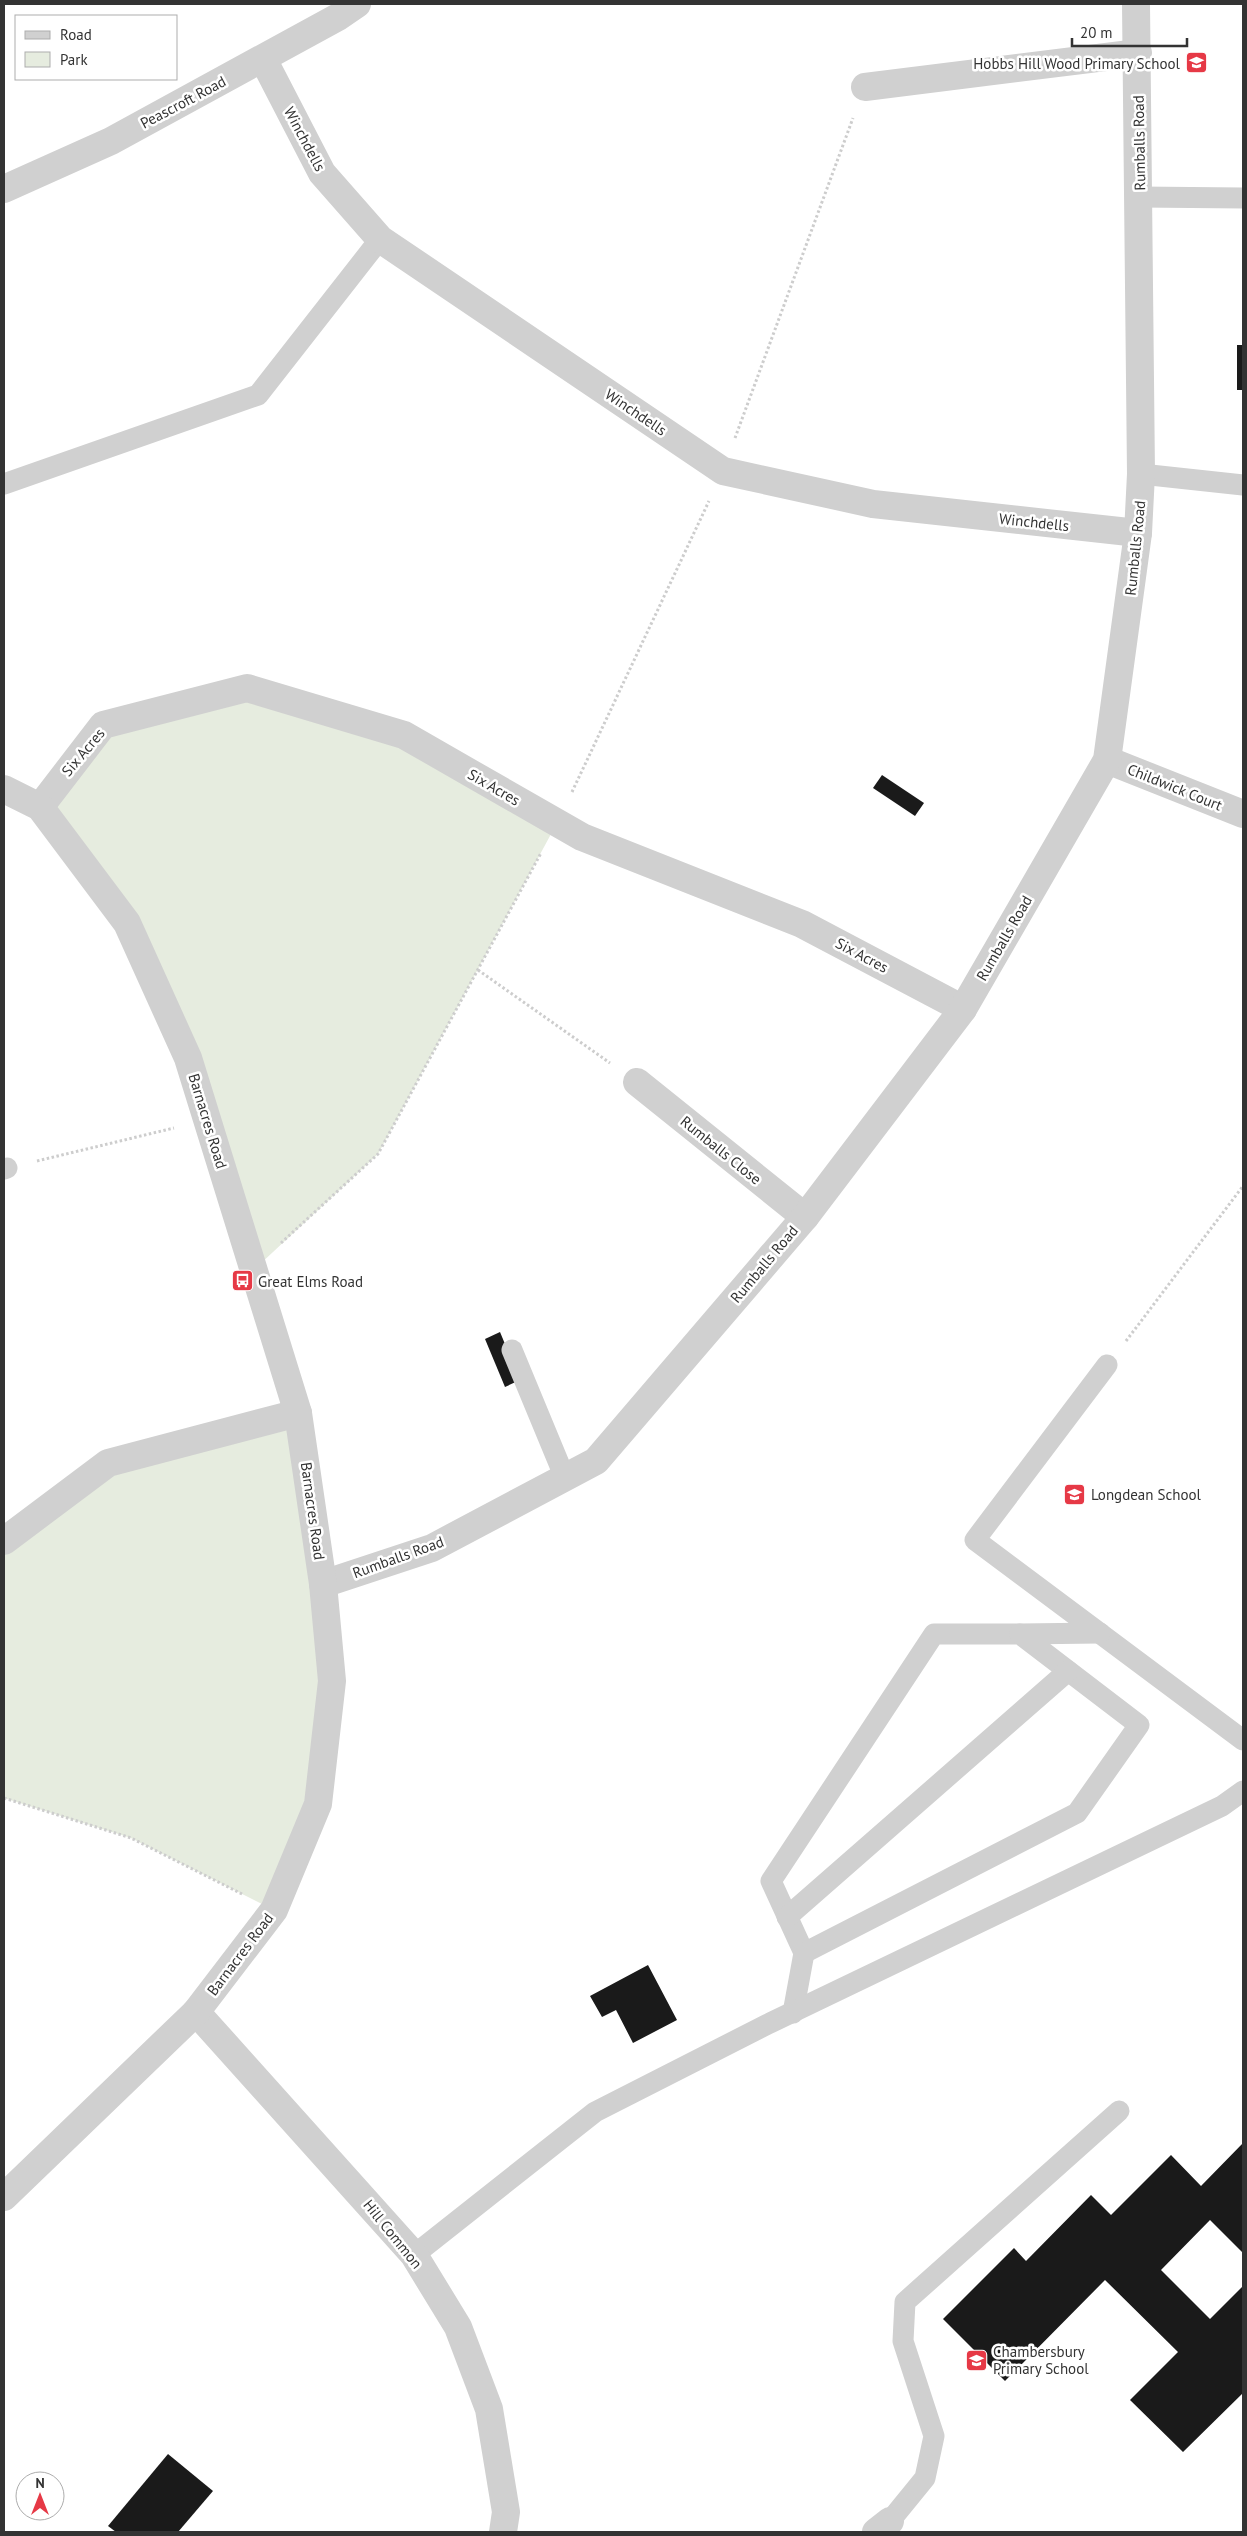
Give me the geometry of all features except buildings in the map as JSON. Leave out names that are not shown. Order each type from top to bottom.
[{"type":"street","name":"Peascroft Road","points":[[4,189],[111,141],[263,59],[338,17],[357,4]]},
{"type":"street","name":"Rumballs Road","points":[[323,1584],[432,1548],[596,1461],[805,1217],[963,1009],[1107,760],[1138,533],[1141,474],[1140,197],[1136,4]]},
{"type":"street","points":[[865,87],[1138,53]]},
{"type":"street","name":"Winchdells","points":[[263,59],[322,173],[380,239],[723,471],[873,504],[1138,533]]},
{"type":"street","name":"Six Acres","points":[[40,806],[103,725],[247,688],[404,735],[582,837],[802,924],[963,1009]]},
{"type":"street","name":"Childwick Court","points":[[1107,760],[1243,814]]},
{"type":"street","name":"Barnacres Road","points":[[4,789],[40,806],[127,923],[188,1058],[298,1413],[323,1584],[332,1680],[318,1804],[274,1910],[196,2012],[4,2197]]},
{"type":"street","name":"Rumballs Close","points":[[638,1082],[805,1217]]},
{"type":"street","points":[[4,1541],[108,1463],[298,1413]]},
{"type":"street","name":"Hill Common","points":[[196,2012],[414,2255],[458,2327],[489,2409],[506,2512],[503,2532]]},
{"type":"lane","points":[[1140,197],[1243,198]]},
{"type":"lane","points":[[4,484],[258,395],[380,239]]},
{"type":"lane","points":[[1141,474],[1243,485]]},
{"type":"lane","points":[[512,1350],[565,1478]]},
{"type":"lane","points":[[1107,1366],[974,1540],[1243,1740]]},
{"type":"lane","points":[[793,2013],[804,1953],[771,1881],[934,1634],[1100,1633]]},
{"type":"lane","points":[[804,1953],[1077,1813],[1139,1726],[1020,1634]]},
{"type":"lane","points":[[787,1917],[1068,1671]]},
{"type":"lane","points":[[414,2255],[595,2112],[793,2013],[1222,1806],[1243,1791]]},
{"type":"lane","points":[[883,2527],[925,2478],[934,2436],[903,2342],[905,2302],[1119,2111]]},
{"type":"path","points":[[254,1268],[378,1154],[557,823],[723,471],[865,87]]},
{"type":"path","points":[[478,970],[638,1082]]},
{"type":"path","points":[[6,1169],[207,1120]]},
{"type":"path","points":[[1107,1366],[1243,1186]]},
{"type":"path","points":[[4,1798],[131,1838],[274,1910]]},
{"type":"green space","points":[[247,688],[404,735],[557,823],[378,1154],[242,1281],[188,1058],[127,923],[40,807],[103,725]]},
{"type":"green space","points":[[298,1413],[332,1681],[318,1804],[274,1910],[131,1838],[4,1798],[4,1541],[108,1463]]},
{"type":"place","name":"Hobbs Hill Wood Primary School","points":[[1196,63]]},
{"type":"place","name":"Great Elms Road","points":[[242,1281]]},
{"type":"place","name":"Longdean School","points":[[1075,1494]]},
{"type":"place","name":"Chambersbury Primary School","points":[[977,2360]]}]
